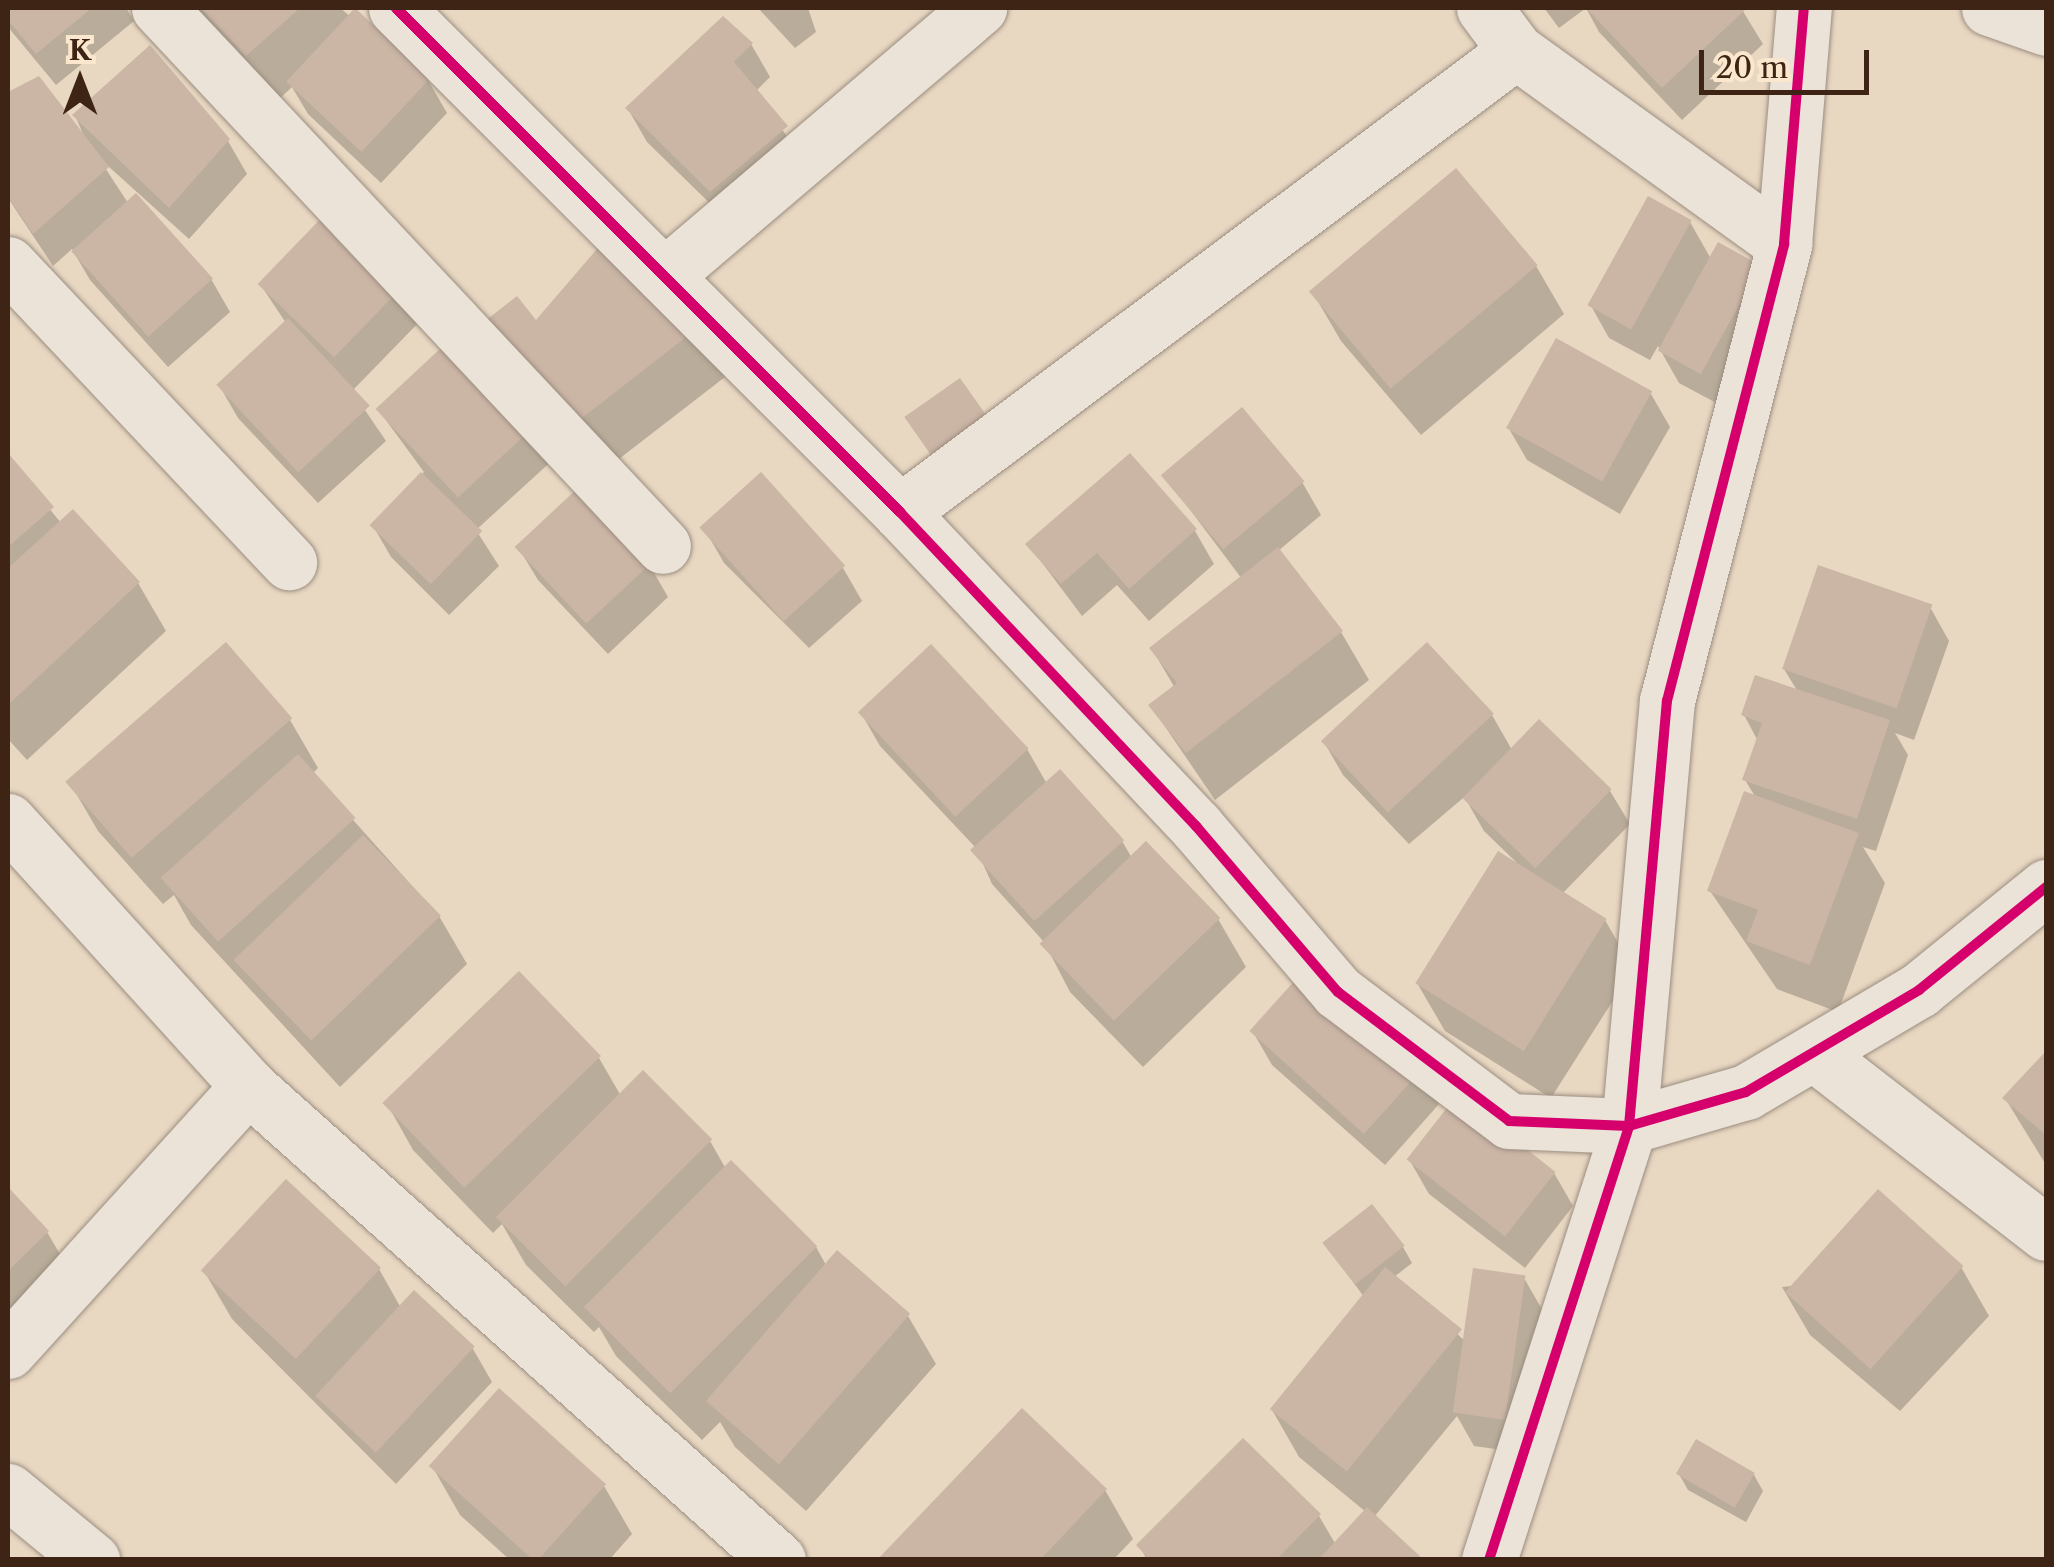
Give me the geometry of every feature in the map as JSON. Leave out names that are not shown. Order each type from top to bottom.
[{"type":"street","points":[[159,8],[663,546]]},
{"type":"street","points":[[396,8],[900,512],[1196,826],[1338,992],[1510,1121],[1628,1126],[1746,1092],[1919,990],[2046,887]]},
{"type":"street","points":[[664,276],[979,8]]},
{"type":"street","points":[[1484,8],[1516,51],[1784,244]]},
{"type":"street","points":[[1489,1560],[1628,1126],[1667,701],[1784,244],[1804,8]]},
{"type":"street","points":[[1989,8],[2046,28]]},
{"type":"street","points":[[900,512],[1516,51]]},
{"type":"street","points":[[8,264],[289,562]]},
{"type":"street","points":[[8,821],[248,1086],[733,1542],[778,1560]]},
{"type":"street","points":[[1816,1054],[2046,1233]]},
{"type":"street","points":[[8,1351],[248,1086]]},
{"type":"street","points":[[8,1490],[87,1558]]},
{"type":"building","points":[[8,8],[92,8],[36,54],[8,20]]},
{"type":"building","points":[[201,8],[300,8],[246,56]]},
{"type":"building","points":[[355,8],[430,78],[361,152],[286,82]]},
{"type":"building","points":[[1586,8],[1744,8],[1746,9],[1662,88]]},
{"type":"building","points":[[723,16],[753,43],[734,62],[788,126],[710,192],[625,108]]},
{"type":"building","points":[[150,45],[230,139],[169,208],[72,115]]},
{"type":"building","points":[[39,76],[109,167],[33,234],[8,197],[8,92]]},
{"type":"building","points":[[1456,168],[1538,265],[1391,389],[1309,291]]},
{"type":"building","points":[[136,193],[213,278],[148,337],[71,251]]},
{"type":"building","points":[[1648,196],[1692,220],[1631,330],[1587,305]]},
{"type":"building","points":[[332,207],[408,281],[334,358],[258,284]]},
{"type":"building","points":[[609,235],[699,327],[577,422],[480,325],[517,296],[536,320]]},
{"type":"building","points":[[1718,242],[1761,266],[1701,374],[1658,350]]},
{"type":"building","points":[[288,318],[370,406],[298,473],[216,385]]},
{"type":"building","points":[[456,334],[539,422],[458,498],[376,409]]},
{"type":"building","points":[[1556,338],[1652,391],[1602,481],[1506,428]]},
{"type":"building","points":[[960,378],[992,423],[936,462],[904,417]]},
{"type":"building","points":[[1242,407],[1304,481],[1223,549],[1161,475]]},
{"type":"building","points":[[8,453],[54,507],[8,547]]},
{"type":"building","points":[[1130,453],[1197,529],[1129,589],[1097,553],[1061,584],[1025,544]]},
{"type":"building","points":[[421,472],[482,531],[431,584],[370,525]]},
{"type":"building","points":[[761,472],[845,566],[784,621],[699,528]]},
{"type":"building","points":[[579,487],[651,564],[586,624],[515,547]]},
{"type":"building","points":[[73,509],[140,582],[8,705],[8,568]]},
{"type":"building","points":[[1278,547],[1343,631],[1186,753],[1148,705],[1177,683],[1149,648]]},
{"type":"building","points":[[1818,565],[1932,604],[1897,708],[1782,669]]},
{"type":"building","points":[[226,642],[292,718],[132,858],[65,782]]},
{"type":"building","points":[[1427,642],[1494,714],[1388,813],[1321,741]]},
{"type":"building","points":[[931,644],[1029,749],[955,817],[858,712]]},
{"type":"building","points":[[1755,675],[1890,720],[1857,819],[1742,780],[1762,723],[1741,715]]},
{"type":"building","points":[[1539,719],[1612,789],[1535,868],[1463,798]]},
{"type":"building","points":[[298,754],[356,818],[218,942],[161,878]]},
{"type":"building","points":[[1060,769],[1124,840],[1034,921],[970,850]]},
{"type":"building","points":[[1744,791],[1859,833],[1810,965],[1746,941],[1758,910],[1707,891]]},
{"type":"building","points":[[363,835],[441,916],[311,1041],[234,960]]},
{"type":"building","points":[[1146,841],[1220,918],[1114,1021],[1040,944]]},
{"type":"building","points":[[1498,851],[1607,919],[1524,1051],[1415,983]]},
{"type":"building","points":[[1307,967],[1421,1070],[1364,1134],[1249,1031]]},
{"type":"building","points":[[519,971],[601,1056],[464,1188],[382,1103]]},
{"type":"building","points":[[2046,1051],[2046,1135],[2002,1098]]},
{"type":"building","points":[[643,1070],[712,1139],[565,1286],[496,1217]]},
{"type":"building","points":[[1457,1095],[1556,1172],[1505,1237],[1407,1160]]},
{"type":"building","points":[[731,1160],[817,1246],[670,1393],[584,1307]]},
{"type":"building","points":[[286,1179],[381,1268],[296,1359],[201,1270]]},
{"type":"building","points":[[8,1187],[49,1231],[8,1271]]},
{"type":"building","points":[[1878,1189],[1963,1266],[1870,1369],[1785,1292]]},
{"type":"building","points":[[1372,1204],[1405,1246],[1355,1285],[1322,1243]]},
{"type":"building","points":[[837,1250],[910,1314],[779,1465],[706,1401]]},
{"type":"building","points":[[1385,1267],[1462,1329],[1347,1472],[1270,1409]]},
{"type":"building","points":[[1473,1268],[1525,1275],[1505,1420],[1453,1413]]},
{"type":"building","points":[[414,1290],[475,1347],[376,1453],[315,1396]]},
{"type":"building","points":[[499,1388],[606,1484],[538,1560],[533,1560],[429,1466]]},
{"type":"building","points":[[1022,1408],[1107,1489],[1040,1560],[877,1560]]},
{"type":"building","points":[[1243,1438],[1321,1514],[1276,1560],[1150,1560],[1136,1545]]},
{"type":"building","points":[[1696,1439],[1755,1473],[1735,1508],[1676,1474]]},
{"type":"building","points":[[1367,1507],[1424,1560],[1318,1560]]},
{"type":"cycle path","points":[[396,8],[900,512],[1196,826],[1338,992],[1509,1121],[1629,1126],[1746,1092],[1919,990],[2046,887]]},
{"type":"cycle path","points":[[1489,1560],[1629,1126],[1667,701],[1784,244],[1804,8]]}]
